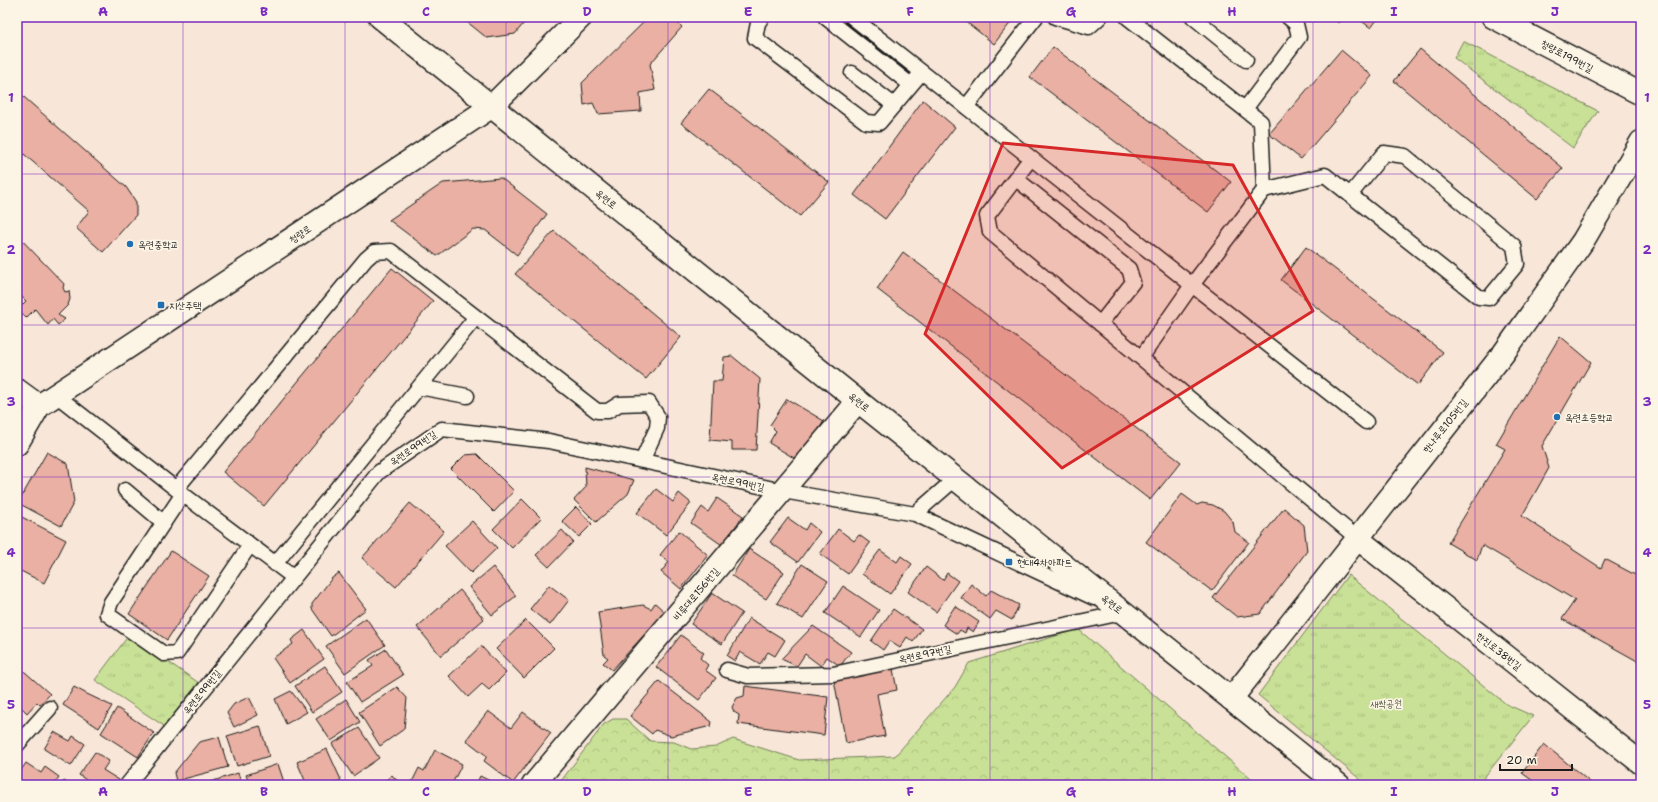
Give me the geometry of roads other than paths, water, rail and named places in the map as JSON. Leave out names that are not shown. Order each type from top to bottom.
[{"type":"street","name":"옥련로","points":[[380,17],[1339,785]]},
{"type":"street","name":"청량로","points":[[17,444],[48,401],[491,107],[581,17]]},
{"type":"street","name":"청량로199번길","points":[[1493,17],[1641,94]]},
{"type":"street","name":"한나루로105번길","points":[[1231,699],[1503,354],[1583,241],[1641,142]]},
{"type":"street","points":[[17,390],[48,401]]},
{"type":"street","name":"비류대로156번길","points":[[533,785],[858,401]]},
{"type":"street","name":"한진로38번길","points":[[1357,538],[1641,763]]},
{"type":"lane","points":[[762,17],[758,24],[755,38],[866,122],[879,123],[922,72]]},
{"type":"lane","points":[[825,17],[911,85]]},
{"type":"lane","points":[[852,17],[1366,422]]},
{"type":"lane","points":[[966,107],[1036,17]]},
{"type":"lane","points":[[1055,17],[1089,27],[1100,17]]},
{"type":"lane","points":[[1127,17],[1261,122],[1264,190]]},
{"type":"lane","points":[[1193,17],[1246,60]]},
{"type":"lane","points":[[1245,110],[1299,37],[1296,24],[1288,17]]},
{"type":"lane","points":[[852,73],[894,105]]},
{"type":"lane","points":[[1141,358],[1192,286],[1264,190],[1325,175],[1350,195],[1479,298],[1490,298],[1518,264],[1514,246],[1405,156],[1384,153],[1350,195]]},
{"type":"lane","points":[[1031,158],[987,216],[990,232],[1357,538]]},
{"type":"lane","points":[[1016,178],[1129,269],[1133,282],[1100,324]]},
{"type":"lane","points":[[250,545],[177,653],[164,654],[107,614],[111,602],[164,523],[179,492],[366,259],[374,252],[391,251],[596,411],[608,411],[619,404],[649,403],[658,417],[657,428],[642,461]]},
{"type":"lane","points":[[275,564],[476,317]]},
{"type":"lane","points":[[419,387],[468,396]]},
{"type":"lane","points":[[48,401],[179,492],[293,577]]},
{"type":"lane","name":"옥련로99번길","points":[[127,785],[379,472],[442,429],[549,441],[783,491],[915,514],[1120,611]]},
{"type":"lane","points":[[915,514],[955,479]]},
{"type":"lane","points":[[125,490],[164,523]]},
{"type":"lane","name":"옥련로97번길","points":[[727,670],[748,676],[833,674],[1120,611]]},
{"type":"lane","points":[[17,745],[50,708]]},
{"type":"place","name":"옥련중학교","points":[[130,244]]},
{"type":"place","name":"지산주택","points":[[161,305]]},
{"type":"place","name":"옥련초등학교","points":[[1557,417]]},
{"type":"place","name":"현대4차아파트","points":[[1009,562]]},
{"type":"park label","name":"새싹공원","points":[[1386,703]]}]
